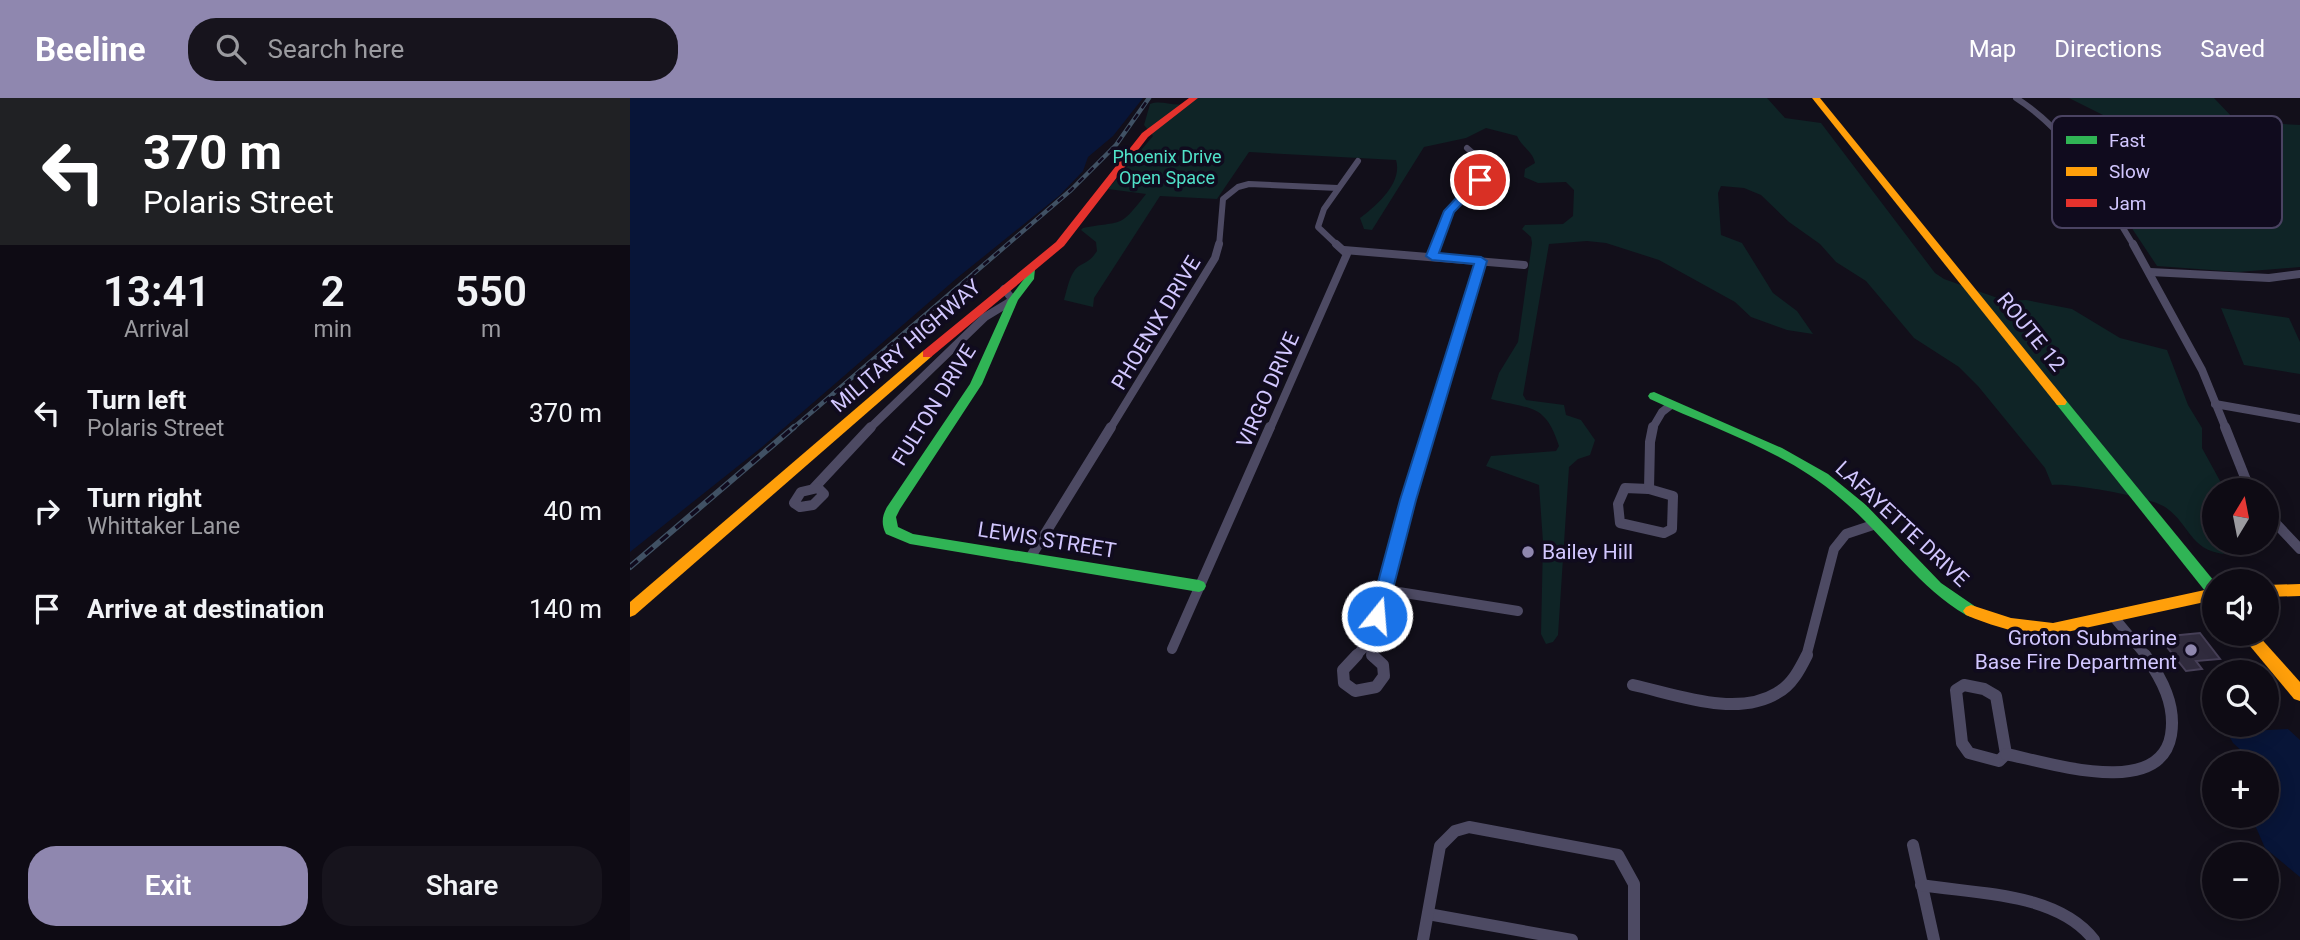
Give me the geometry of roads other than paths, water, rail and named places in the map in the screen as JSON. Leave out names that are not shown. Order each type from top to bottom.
[{"type":"main road","name":"MILITARY HIGHWAY","points":[[630,611],[1009,295],[1030,269],[1074,230],[1145,135],[1194,98]]},
{"type":"main road","name":"ROUTE 12","points":[[1816,98],[2202,578]]},
{"type":"main road","name":"FULTON DRIVE","points":[[891,530],[889,517],[894,507],[976,384],[1009,295]]},
{"type":"main road","name":"LAFAYETTE DRIVE","points":[[1654,396],[1819,475],[1876,524],[1945,597],[1989,620],[2035,629],[2064,627],[2202,594]]},
{"type":"main road","name":"LEWIS STREET","points":[[891,530],[910,539],[1199,586]]},
{"type":"main road","points":[[2279,591],[2300,590]]},
{"type":"main road","points":[[2258,646],[2300,694]]},
{"type":"street","points":[[2016,98],[2052,124]]},
{"type":"street","points":[[1432,256],[1449,211],[1484,174],[1484,163],[1466,148]]},
{"type":"street","points":[[1358,161],[1324,209],[1318,227],[1321,233],[1344,250],[1524,265]]},
{"type":"street","name":"PHOENIX DRIVE","points":[[1031,558],[1215,258],[1220,248],[1223,199],[1238,187],[1249,184],[1338,188]]},
{"type":"street","points":[[2123,228],[2183,331],[2245,478]]},
{"type":"street","name":"VIRGO DRIVE","points":[[1172,649],[1345,259],[1344,250]]},
{"type":"street","points":[[1369,642],[1373,657],[1383,665],[1384,676],[1376,687],[1355,691],[1344,683],[1343,670],[1369,642],[1408,500],[1481,261]]},
{"type":"street","points":[[2150,272],[2269,278],[2300,274]]},
{"type":"street","points":[[814,488],[886,411],[1009,295]]},
{"type":"street","points":[[2215,404],[2300,419]]},
{"type":"street","points":[[1649,489],[1651,424],[1661,410],[1671,405]]},
{"type":"street","points":[[1625,488],[1649,489],[1670,494],[1676,500],[1673,526],[1668,532],[1625,525],[1618,521],[1621,491],[1625,488]]},
{"type":"street","points":[[1633,685],[1712,701],[1748,702],[1775,697],[1792,680],[1807,654],[1836,544],[1847,534],[1876,524]]},
{"type":"street","points":[[2279,527],[2300,549]]},
{"type":"street","points":[[1385,590],[1518,611]]},
{"type":"street","points":[[2006,754],[2121,773],[2141,770],[2157,762],[2168,750],[2174,732],[2171,700],[2157,674],[2112,615]]},
{"type":"street","points":[[1964,685],[1984,689],[1996,696],[2006,754],[1999,761],[1969,753],[1962,743],[1956,690],[1964,685]]},
{"type":"street","points":[[1423,940],[1440,846],[1455,831],[1469,827],[1618,855],[1630,867],[1635,880],[1634,940]]},
{"type":"street","points":[[1913,845],[1934,940]]},
{"type":"street","points":[[1921,885],[2048,908],[2070,916],[2084,926],[2094,940]]},
{"type":"street","points":[[1428,915],[1572,940]]},
{"type":"water","points":[[630,98],[1143,98],[1113,136],[1088,157],[1083,171],[1060,195],[957,278],[762,447],[630,552]]},
{"type":"water","points":[[2279,729],[2288,729],[2300,740],[2300,877],[2279,860],[2279,842],[2262,842],[2256,828],[2279,828],[2279,751],[2242,751],[2230,737],[2279,737]]},
{"type":"railway","points":[[792,429],[1071,190],[1116,145],[1149,98]]},
{"type":"railway","points":[[630,567],[794,427]]},
{"type":"place","name":"Bailey Hill","points":[[1528,552]]},
{"type":"place","name":"Groton Submarine Base Fire Department","points":[[2191,650]]},
{"type":"park label","name":"Phoenix Drive Open Space","points":[[1167,166]]}]
